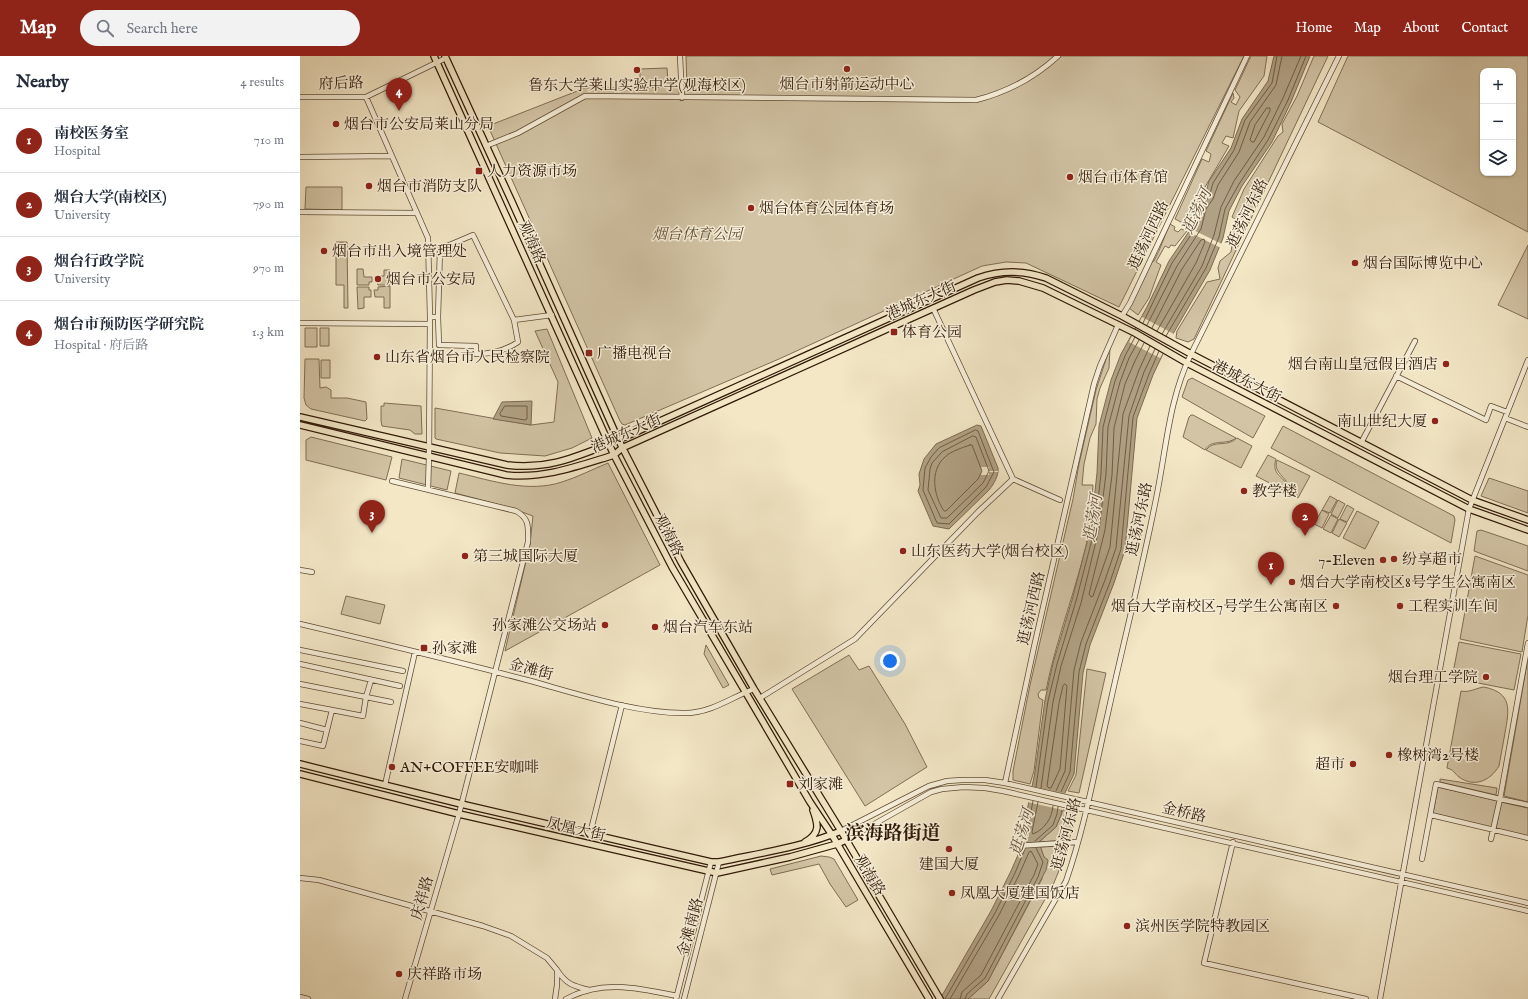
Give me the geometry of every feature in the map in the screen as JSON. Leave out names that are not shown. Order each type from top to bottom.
[{"type":"main road","name":"观海路","points":[[434,56],[552,314],[614,455],[672,567],[810,802],[838,844],[929,999]]},
{"type":"main road","name":"观海路","points":[[445,57],[622,448],[681,562],[754,689],[841,831],[940,998]]},
{"type":"main road","name":"港城东大街","points":[[300,417],[503,464],[523,467],[550,464],[609,444],[989,274],[1008,272],[1035,274],[1122,316],[1361,444],[1472,500],[1528,520]]},
{"type":"main road","name":"港城东大街","points":[[300,425],[506,475],[534,476],[562,471],[614,455],[622,448],[986,285],[1007,280],[1019,281],[1043,288],[1135,333],[1186,363],[1469,509],[1528,530]]},
{"type":"main road","points":[[1279,410],[1283,402]]},
{"type":"main road","name":"凤凰大街","points":[[300,764],[462,804],[711,862],[719,862],[800,844],[841,831]]},
{"type":"main road","name":"凤凰大街","points":[[300,774],[459,814],[708,872],[717,873],[838,844],[846,840]]},
{"type":"main road","points":[[396,798],[408,800],[413,797],[411,792],[401,789]]},
{"type":"main road","points":[[800,844],[813,836],[817,830],[817,824],[810,802]]},
{"type":"main road","points":[[522,829],[512,825],[511,820],[516,817],[524,818]]},
{"type":"main road","points":[[681,865],[672,862],[669,859],[673,854],[682,855]]},
{"type":"street","points":[[680,56],[682,98]]},
{"type":"street","points":[[486,146],[518,133],[585,96],[976,100],[995,95],[1017,86],[1034,76],[1058,56]]},
{"type":"street","name":"逛荡河西路","points":[[1122,316],[1130,303],[1247,56]]},
{"type":"street","name":"逛荡河东路","points":[[998,999],[1066,881],[1078,842],[1155,503],[1171,413],[1176,391],[1186,363],[1339,56]]},
{"type":"street","name":"府后路","points":[[300,97],[366,97],[445,57]]},
{"type":"street","points":[[366,97],[428,238],[430,317],[428,489],[392,481]]},
{"type":"street","points":[[300,157],[392,156]]},
{"type":"street","points":[[300,212],[416,213]]},
{"type":"street","points":[[474,235],[514,320],[518,342],[509,348],[489,354],[476,354],[476,346],[439,345],[438,317],[440,249],[474,235]]},
{"type":"street","points":[[933,308],[1013,479],[1060,500]]},
{"type":"street","points":[[514,320],[552,314]]},
{"type":"street","points":[[430,317],[438,317]]},
{"type":"street","points":[[300,324],[430,324]]},
{"type":"street","name":"逛荡河西路","points":[[1005,783],[1034,647],[1094,384],[1100,366],[1118,325]]},
{"type":"street","points":[[1361,444],[1415,341]]},
{"type":"street","points":[[509,348],[514,359]]},
{"type":"street","points":[[1380,999],[1469,509],[1528,360]]},
{"type":"street","points":[[1396,376],[1486,420],[1491,406],[1507,412]]},
{"type":"street","points":[[1505,418],[1528,427]]},
{"type":"street","points":[[760,698],[855,639],[978,512],[1013,479]]},
{"type":"street","name":"庆祥路","points":[[405,999],[462,804],[528,542],[527,522],[522,515],[507,508],[428,489]]},
{"type":"street","points":[[300,570],[312,572]]},
{"type":"street","name":"金滩街","points":[[300,624],[655,712],[688,713],[703,711],[754,689]]},
{"type":"street","points":[[1491,839],[1500,799],[1528,647]]},
{"type":"street","points":[[300,650],[403,672]]},
{"type":"street","points":[[385,785],[414,652]]},
{"type":"street","points":[[300,664],[400,686]]},
{"type":"street","points":[[300,704],[363,716],[371,680]]},
{"type":"street","points":[[300,684],[391,702]]},
{"type":"street","points":[[590,834],[622,705]]},
{"type":"street","points":[[300,741],[323,746],[332,710]]},
{"type":"street","points":[[300,723],[327,730]]},
{"type":"street","name":"金桥路","points":[[841,831],[929,786],[947,781],[985,780],[1064,796],[1528,903]]},
{"type":"street","points":[[1422,859],[1436,784],[1528,805]]},
{"type":"street","name":"金桥路","points":[[846,840],[931,792],[942,789],[985,788],[1029,796],[1233,842],[1402,883],[1528,911]]},
{"type":"street","points":[[1431,815],[1528,838]]},
{"type":"street","points":[[1015,846],[1078,842]]},
{"type":"street","points":[[1233,842],[1204,963],[1366,999]]},
{"type":"street","name":"金滩南路","points":[[676,998],[711,862]]},
{"type":"street","name":"金滩南路","points":[[684,999],[719,862]]},
{"type":"street","points":[[300,878],[319,880],[483,926],[511,936],[547,958],[563,980],[574,986],[590,990]]},
{"type":"street","points":[[696,921],[703,923]]},
{"type":"street","points":[[555,999],[557,970]]},
{"type":"street","points":[[566,999],[590,990],[612,987],[634,987],[676,998]]},
{"type":"street","points":[[300,997],[308,999]]},
{"type":"green space","name":"烟台体育公园","points":[[686,56],[1244,56],[1119,307],[1026,263],[1006,262],[982,266],[779,359],[625,425],[620,421],[488,126],[585,88],[687,87]]},
{"type":"green space","points":[[1251,56],[1267,56],[1264,76],[1239,111],[1233,138],[1226,136],[1222,143],[1229,146],[1198,199],[1189,226],[1175,219],[1202,159],[1209,162],[1211,154],[1206,151],[1233,93],[1234,98],[1231,102],[1236,105],[1240,97],[1235,90]]},
{"type":"green space","points":[[1314,56],[1328,56],[1194,339],[1188,342],[1176,338],[1177,331],[1207,282],[1220,279],[1218,268],[1220,261],[1231,252],[1232,245],[1230,239],[1236,227],[1241,223],[1232,217],[1244,189],[1278,136],[1283,132],[1282,124],[1297,96]]},
{"type":"green space","points":[[1348,56],[1528,56],[1528,232],[1318,122]]},
{"type":"green space","points":[[667,68],[668,82],[640,82],[640,69]]},
{"type":"green space","points":[[306,187],[342,187],[342,210],[305,209]]},
{"type":"green space","points":[[1170,224],[1175,227],[1174,230],[1178,232],[1181,229],[1187,231],[1175,246],[1171,245],[1169,248],[1165,246],[1156,262],[1161,265],[1149,298],[1138,315],[1129,308],[1152,262],[1154,261]]},
{"type":"green space","points":[[336,242],[347,242],[348,308],[344,308],[344,285],[336,285]]},
{"type":"green space","points":[[1528,245],[1528,319],[1498,305]]},
{"type":"green space","points":[[357,269],[363,269],[364,277],[372,277],[372,282],[369,282],[369,285],[357,285]]},
{"type":"green space","points":[[384,270],[390,270],[390,285],[378,285],[377,282],[375,282],[375,276],[384,276]]},
{"type":"green space","points":[[390,286],[390,308],[384,308],[384,297],[375,297],[374,290],[378,290],[378,287]]},
{"type":"green space","points":[[357,287],[369,287],[369,290],[371,290],[371,297],[364,297],[364,308],[358,309]]},
{"type":"green space","points":[[305,328],[317,328],[317,347],[305,347]]},
{"type":"green space","points":[[320,328],[329,328],[329,346],[320,346]]},
{"type":"green space","points":[[547,329],[592,438],[572,448],[545,456],[500,453],[435,438],[435,408],[531,425],[554,422],[558,382],[535,331]]},
{"type":"green space","points":[[1110,347],[1109,368],[1097,399],[1096,424],[1090,438],[1084,464],[1082,485],[1093,485],[1090,528],[1046,690],[1041,690],[1038,694],[1039,698],[1043,700],[1034,771],[1030,784],[1013,780],[1013,771],[1030,685],[1073,499],[1079,464],[1096,390]]},
{"type":"green space","points":[[305,359],[319,359],[320,388],[326,387],[331,390],[331,398],[347,398],[366,402],[367,419],[365,421],[311,409],[306,405],[304,398]]},
{"type":"green space","points":[[321,360],[330,360],[330,378],[321,378]]},
{"type":"green space","points":[[1192,378],[1265,416],[1253,438],[1182,397],[1188,380]]},
{"type":"green space","points":[[384,403],[421,406],[422,434],[415,434],[410,430],[382,426],[381,406],[384,406]]},
{"type":"green space","points":[[1191,415],[1236,438],[1228,442],[1211,444],[1205,450],[1183,437]]},
{"type":"green space","points":[[1283,426],[1454,516],[1455,520],[1451,543],[1271,448]]},
{"type":"green space","points":[[311,437],[392,457],[386,480],[306,460],[306,440]]},
{"type":"green space","points":[[1237,438],[1252,446],[1241,468],[1206,450],[1213,445],[1229,443]]},
{"type":"green space","points":[[1268,455],[1276,459],[1275,465],[1277,474],[1286,483],[1289,493],[1256,476]]},
{"type":"green space","points":[[402,459],[451,471],[447,490],[399,478]]},
{"type":"green space","points":[[1277,460],[1310,476],[1298,498],[1290,494],[1288,484],[1277,469]]},
{"type":"green space","points":[[608,463],[660,565],[505,651],[530,544],[533,516],[508,507],[455,493],[459,473],[510,485],[536,486],[562,482]]},
{"type":"green space","points":[[1489,478],[1528,491],[1528,513],[1481,496]]},
{"type":"green space","points":[[1330,496],[1337,500],[1330,513],[1322,510]]},
{"type":"green space","points":[[1338,500],[1345,504],[1338,518],[1331,514]]},
{"type":"green space","points":[[1347,505],[1354,509],[1347,522],[1340,519]]},
{"type":"green space","points":[[1322,510],[1329,514],[1322,528],[1314,524]]},
{"type":"green space","points":[[1357,511],[1379,522],[1365,549],[1343,538]]},
{"type":"green space","points":[[1331,515],[1338,519],[1331,533],[1323,529]]},
{"type":"green space","points":[[1339,519],[1347,523],[1339,537],[1332,533]]},
{"type":"green space","points":[[1481,530],[1528,546],[1528,571],[1474,551],[1477,531]]},
{"type":"green space","points":[[1475,556],[1528,575],[1528,615],[1522,652],[1460,639]]},
{"type":"green space","points":[[346,596],[385,605],[380,624],[341,614]]},
{"type":"green space","points":[[1459,642],[1521,654],[1514,690],[1452,678]]},
{"type":"green space","points":[[706,645],[729,685],[723,688],[704,654]]},
{"type":"green space","points":[[849,655],[859,670],[869,666],[905,724],[927,767],[865,806],[792,689]]},
{"type":"green space","points":[[1528,658],[1528,802],[1504,796]]},
{"type":"green space","points":[[1087,669],[1106,673],[1079,793],[1068,791],[1076,775]]},
{"type":"green space","points":[[1484,687],[1500,693],[1504,698],[1508,710],[1506,725],[1499,766],[1491,776],[1486,779],[1470,782],[1459,777],[1447,768],[1461,691],[1470,691]]},
{"type":"green space","points":[[1440,779],[1497,788],[1496,795],[1440,782]]},
{"type":"green space","points":[[1438,787],[1498,801],[1492,828],[1433,814]]},
{"type":"green space","points":[[1501,802],[1528,808],[1528,836],[1496,829]]},
{"type":"green space","points":[[1063,810],[1071,811],[1075,819],[1069,840],[1039,842],[1056,827]]},
{"type":"green space","points":[[1062,846],[1066,848],[1066,854],[1053,885],[989,999],[968,999],[988,981],[1042,879],[1044,857],[1040,847]]},
{"type":"green space","points":[[821,856],[834,859],[858,900],[846,907],[830,884],[819,864],[772,875],[770,869]]},
{"type":"water","name":"逛荡河","points":[[1274,56],[1310,56],[1291,102],[1272,142],[1242,186],[1229,211],[1223,238],[1210,270],[1170,339],[1153,375],[1137,418],[1125,550],[1090,645],[1083,673],[1074,774],[1064,795],[1061,815],[1056,827],[1039,842],[1044,857],[1048,860],[1046,870],[988,981],[968,999],[940,999],[991,911],[1021,848],[1022,835],[1035,772],[1045,700],[1053,663],[1072,600],[1091,527],[1097,473],[1099,426],[1111,380],[1121,354],[1147,307],[1169,261],[1194,224],[1197,205],[1205,195],[1209,181],[1231,148],[1242,119],[1268,81]]},
{"type":"water","points":[[532,401],[531,425],[493,419],[502,402]]},
{"type":"water","points":[[977,425],[981,426],[998,468],[996,479],[989,490],[949,529],[933,526],[918,491],[920,485],[919,474],[924,459],[936,444]]},
{"type":"pier","points":[[1189,228],[1222,244],[1221,248],[1187,231]]},
{"type":"pier","points":[[1142,317],[1174,334],[1160,358],[1129,342]]},
{"type":"pier","points":[[981,467],[989,467],[989,471],[998,472],[989,472],[989,475],[981,475]]},
{"type":"pier","points":[[1031,786],[1067,794],[1063,810],[1027,802]]},
{"type":"place","name":"烟台市射箭运动中心","points":[[847,69]]},
{"type":"place","name":"鲁东大学莱山实验中学(观海校区)","points":[[637,70]]},
{"type":"place","name":"烟台市预防医学研究院","points":[[399,111]]},
{"type":"place","name":"烟台市公安局莱山分局","points":[[336,124]]},
{"type":"place","name":"人力资源市场","points":[[479,171]]},
{"type":"place","name":"烟台市体育馆","points":[[1070,177]]},
{"type":"place","name":"烟台市消防支队","points":[[369,186]]},
{"type":"place","name":"烟台体育公园体育场","points":[[751,208]]},
{"type":"place","name":"烟台市出入境管理处","points":[[324,251]]},
{"type":"place","name":"烟台国际博览中心","points":[[1355,263]]},
{"type":"place","name":"烟台市公安局","points":[[378,279]]},
{"type":"place","name":"体育公园","points":[[894,332]]},
{"type":"place","name":"广播电视台","points":[[589,353]]},
{"type":"place","name":"山东省烟台市人民检察院","points":[[377,357]]},
{"type":"place","name":"烟台南山皇冠假日酒店","points":[[1446,364]]},
{"type":"place","name":"南山世纪大厦","points":[[1435,421]]},
{"type":"place","name":"教学楼","points":[[1244,491]]},
{"type":"place","name":"烟台行政学院","points":[[372,533]]},
{"type":"place","name":"烟台大学(南校区)","points":[[1305,536]]},
{"type":"place","name":"山东医药大学(烟台校区)","points":[[903,551]]},
{"type":"place","name":"第三城国际大厦","points":[[465,556]]},
{"type":"place","name":"纷享超市","points":[[1394,559]]},
{"type":"place","name":"7-Eleven","points":[[1383,560]]},
{"type":"place","name":"烟台大学南校区8号学生公寓南区","points":[[1292,582]]},
{"type":"place","name":"南校医务室","points":[[1271,585]]},
{"type":"place","name":"烟台大学南校区7号学生公寓南区","points":[[1336,606]]},
{"type":"place","name":"工程实训车间","points":[[1400,606]]},
{"type":"place","name":"孙家滩公交场站","points":[[605,625]]},
{"type":"place","name":"烟台汽车东站","points":[[655,627]]},
{"type":"place","name":"孙家滩","points":[[424,648]]},
{"type":"place","name":"烟台理工学院","points":[[1486,677]]},
{"type":"place","name":"橡树湾2号楼","points":[[1389,755]]},
{"type":"place","name":"超市","points":[[1353,764]]},
{"type":"place","name":"AN+COFFEE安咖啡","points":[[392,767]]},
{"type":"place","name":"刘家滩","points":[[790,784]]},
{"type":"place","name":"建国大厦","points":[[949,849]]},
{"type":"place","name":"凤凰大厦建国饭店","points":[[952,893]]},
{"type":"place","name":"滨州医学院特教园区","points":[[1127,926]]},
{"type":"place","name":"庆祥路市场","points":[[399,974]]},
{"type":"district","name":"滨海路街道","points":[[893,832]]}]
